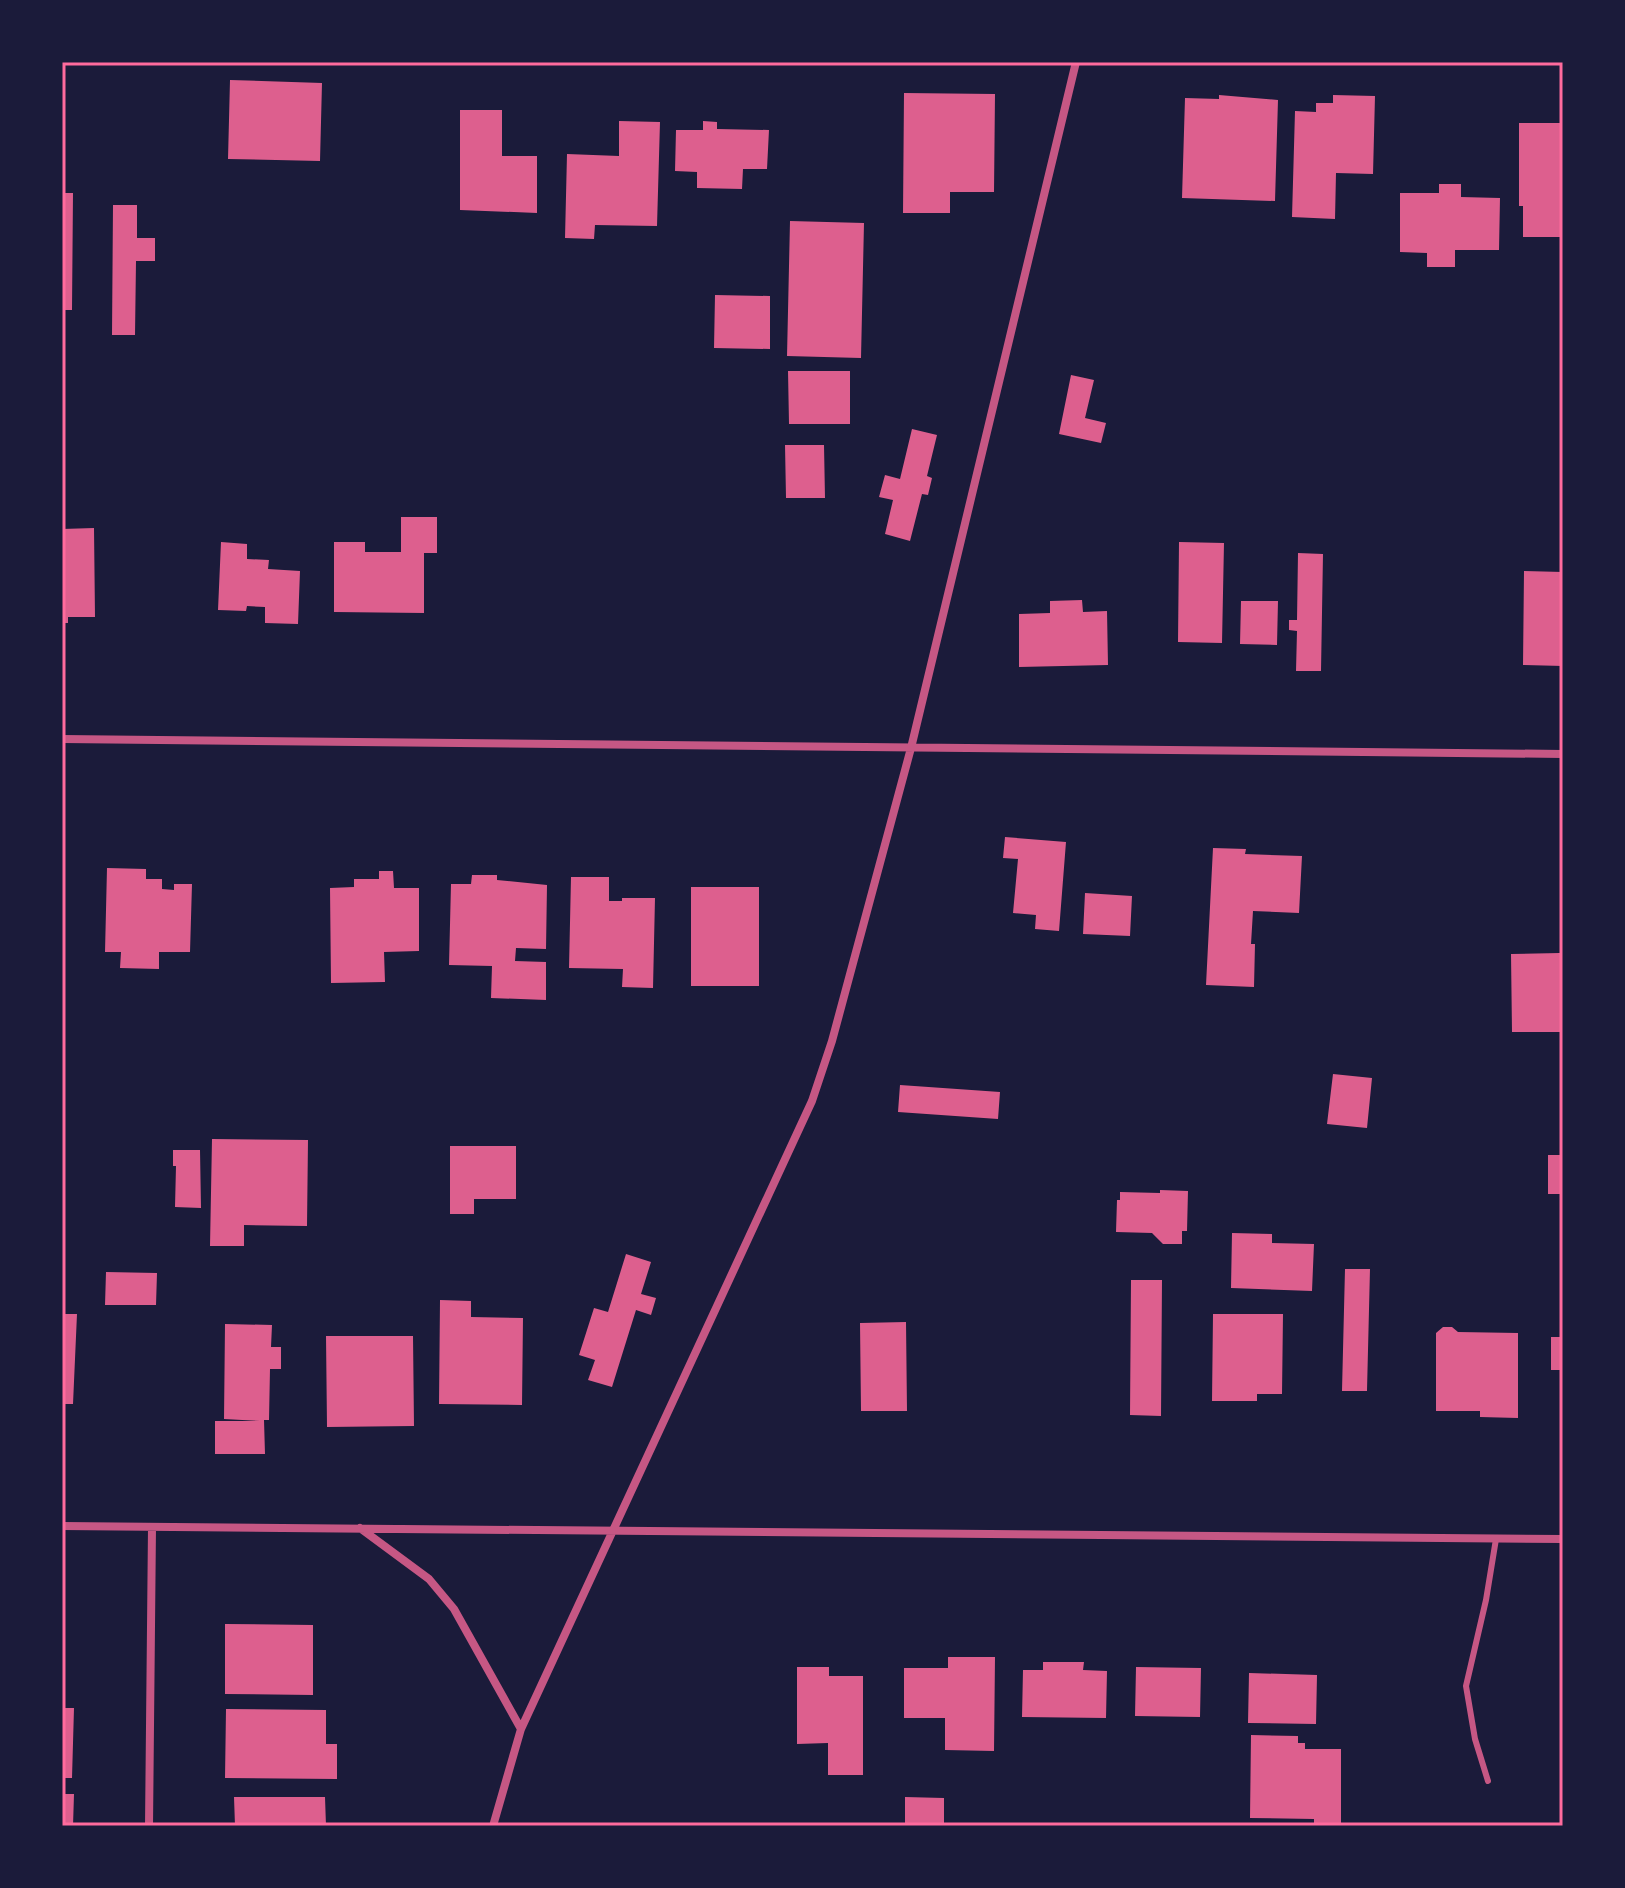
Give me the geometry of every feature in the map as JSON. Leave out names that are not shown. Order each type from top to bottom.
[{"type":"street","points":[[493,1826],[521,1729],[812,1101],[832,1041],[911,748],[1076,62]]},
{"type":"street","points":[[62,739],[1563,754]]},
{"type":"street","points":[[62,1526],[1563,1539]]},
{"type":"street","points":[[149,1826],[152,1527]]},
{"type":"street","points":[[360,1528],[429,1579],[454,1609],[521,1729]]},
{"type":"lane","points":[[1488,1781],[1475,1739],[1466,1686],[1496,1539]]},
{"type":"building","points":[[230,80],[322,83],[320,161],[228,159]]},
{"type":"building","points":[[904,93],[995,94],[994,192],[950,192],[950,213],[903,213]]},
{"type":"building","points":[[1219,95],[1278,100],[1275,201],[1182,198],[1185,98],[1219,99]]},
{"type":"building","points":[[1333,95],[1375,96],[1373,174],[1336,173],[1335,219],[1292,217],[1295,111],[1316,112],[1316,103],[1333,103]]},
{"type":"building","points":[[460,110],[502,110],[502,156],[537,156],[537,213],[460,210]]},
{"type":"building","points":[[619,121],[660,122],[657,226],[595,225],[594,239],[565,238],[567,154],[619,156]]},
{"type":"building","points":[[703,121],[717,122],[717,129],[769,130],[767,169],[743,169],[742,189],[697,188],[697,172],[675,171],[676,130],[703,130]]},
{"type":"building","points":[[1519,123],[1563,123],[1563,237],[1523,237],[1523,206],[1519,206]]},
{"type":"building","points":[[1439,184],[1461,184],[1461,197],[1500,198],[1499,250],[1455,250],[1455,267],[1427,267],[1427,253],[1400,252],[1400,193],[1439,193]]},
{"type":"building","points":[[62,193],[73,193],[72,310],[62,310]]},
{"type":"building","points":[[113,205],[137,205],[137,238],[155,238],[155,261],[136,261],[135,335],[112,335]]},
{"type":"building","points":[[790,221],[864,223],[861,358],[787,356]]},
{"type":"building","points":[[715,295],[770,296],[770,349],[714,348]]},
{"type":"building","points":[[788,371],[850,371],[850,424],[789,424]]},
{"type":"building","points":[[1071,375],[1094,380],[1085,418],[1106,423],[1101,443],[1059,434]]},
{"type":"building","points":[[912,429],[937,435],[927,476],[932,478],[928,495],[922,494],[910,541],[885,534],[893,500],[879,497],[885,475],[900,479]]},
{"type":"building","points":[[785,445],[824,445],[825,498],[786,498]]},
{"type":"building","points":[[401,517],[437,517],[437,553],[424,553],[424,613],[334,612],[334,542],[365,542],[365,552],[401,552]]},
{"type":"building","points":[[94,528],[95,617],[68,617],[68,623],[62,623],[62,529]]},
{"type":"building","points":[[221,542],[247,544],[247,559],[269,560],[268,569],[300,571],[298,624],[265,623],[265,607],[247,606],[246,611],[218,610]]},
{"type":"building","points":[[1179,542],[1224,543],[1222,643],[1178,642]]},
{"type":"building","points":[[1298,553],[1323,554],[1321,671],[1296,671],[1297,631],[1289,630],[1289,620],[1297,620]]},
{"type":"building","points":[[1524,571],[1563,572],[1563,666],[1523,665]]},
{"type":"building","points":[[1082,600],[1083,612],[1107,611],[1108,665],[1019,667],[1019,614],[1050,613],[1050,601]]},
{"type":"building","points":[[1241,601],[1278,601],[1277,645],[1240,644]]},
{"type":"building","points":[[1005,837],[1066,842],[1059,931],[1035,929],[1036,915],[1013,913],[1018,859],[1003,858]]},
{"type":"building","points":[[1213,848],[1246,849],[1245,854],[1302,856],[1299,913],[1253,911],[1251,944],[1255,944],[1254,987],[1206,985]]},
{"type":"building","points":[[107,868],[146,869],[146,879],[162,879],[162,889],[174,890],[174,884],[192,884],[190,952],[159,952],[159,969],[120,968],[121,952],[105,952]]},
{"type":"building","points":[[379,871],[393,871],[394,888],[419,888],[419,951],[384,952],[385,982],[331,983],[330,888],[354,887],[354,879],[379,879]]},
{"type":"building","points":[[472,875],[497,875],[497,880],[547,885],[546,949],[516,948],[515,961],[546,962],[546,1000],[491,998],[492,966],[449,965],[451,884],[471,884]]},
{"type":"building","points":[[571,877],[609,877],[609,901],[655,898],[653,988],[622,987],[623,969],[569,968]]},
{"type":"building","points":[[691,887],[759,887],[759,986],[691,986]]},
{"type":"building","points":[[1085,893],[1132,896],[1130,936],[1083,934]]},
{"type":"building","points":[[1560,953],[1560,1032],[1512,1032],[1511,954]]},
{"type":"building","points":[[1333,1074],[1372,1078],[1367,1128],[1327,1124]]},
{"type":"building","points":[[900,1085],[1000,1092],[998,1119],[898,1112]]},
{"type":"building","points":[[212,1139],[308,1140],[307,1226],[244,1225],[244,1246],[210,1246]]},
{"type":"building","points":[[450,1146],[516,1146],[516,1199],[474,1199],[474,1214],[450,1214]]},
{"type":"building","points":[[173,1150],[200,1150],[201,1208],[175,1207],[176,1166],[173,1166]]},
{"type":"building","points":[[1548,1155],[1563,1155],[1563,1194],[1548,1194]]},
{"type":"building","points":[[1160,1190],[1188,1191],[1187,1231],[1182,1231],[1182,1244],[1163,1244],[1152,1233],[1116,1232],[1120,1192],[1160,1193]]},
{"type":"building","points":[[1232,1233],[1272,1234],[1272,1243],[1314,1244],[1312,1291],[1231,1288]]},
{"type":"building","points":[[626,1254],[651,1262],[641,1294],[656,1298],[651,1315],[636,1310],[612,1387],[588,1380],[595,1360],[579,1355],[594,1308],[608,1312]]},
{"type":"building","points":[[1345,1269],[1370,1269],[1367,1391],[1342,1391]]},
{"type":"building","points":[[106,1272],[157,1273],[156,1305],[105,1305]]},
{"type":"building","points":[[1131,1280],[1162,1280],[1161,1416],[1130,1415]]},
{"type":"building","points":[[440,1300],[471,1301],[471,1317],[523,1318],[522,1405],[439,1404]]},
{"type":"building","points":[[62,1314],[77,1314],[73,1404],[62,1404]]},
{"type":"building","points":[[1213,1314],[1283,1314],[1282,1394],[1257,1394],[1257,1401],[1212,1401]]},
{"type":"building","points":[[906,1322],[907,1411],[861,1411],[860,1323]]},
{"type":"building","points":[[225,1324],[272,1325],[271,1347],[281,1347],[281,1369],[270,1369],[269,1420],[264,1420],[265,1454],[215,1454],[215,1421],[260,1421],[224,1419]]},
{"type":"building","points":[[1443,1327],[1452,1327],[1458,1332],[1518,1333],[1518,1418],[1480,1417],[1480,1411],[1436,1411],[1436,1333]]},
{"type":"building","points":[[326,1336],[413,1336],[414,1426],[327,1427]]},
{"type":"building","points":[[1551,1337],[1563,1337],[1563,1370],[1551,1370]]},
{"type":"building","points":[[225,1624],[313,1625],[313,1695],[225,1694]]},
{"type":"building","points":[[948,1657],[995,1657],[994,1751],[945,1750],[945,1718],[904,1718],[904,1668],[948,1668]]},
{"type":"building","points":[[1043,1662],[1084,1662],[1083,1670],[1107,1671],[1106,1718],[1022,1717],[1023,1670],[1043,1670]]},
{"type":"building","points":[[797,1667],[829,1667],[829,1676],[863,1676],[863,1775],[828,1775],[828,1743],[797,1744]]},
{"type":"building","points":[[1136,1667],[1201,1668],[1200,1717],[1135,1716]]},
{"type":"building","points":[[1249,1673],[1317,1675],[1316,1724],[1248,1723]]},
{"type":"building","points":[[62,1708],[74,1708],[72,1778],[62,1778]]},
{"type":"building","points":[[226,1709],[326,1710],[326,1744],[337,1744],[337,1779],[225,1778]]},
{"type":"building","points":[[1251,1735],[1298,1736],[1298,1743],[1305,1743],[1305,1749],[1341,1749],[1341,1826],[1314,1826],[1314,1819],[1250,1818]]},
{"type":"building","points":[[62,1794],[74,1794],[73,1826],[62,1826]]},
{"type":"building","points":[[234,1797],[325,1797],[326,1826],[235,1826]]},
{"type":"building","points":[[905,1797],[944,1798],[944,1826],[905,1826]]}]
